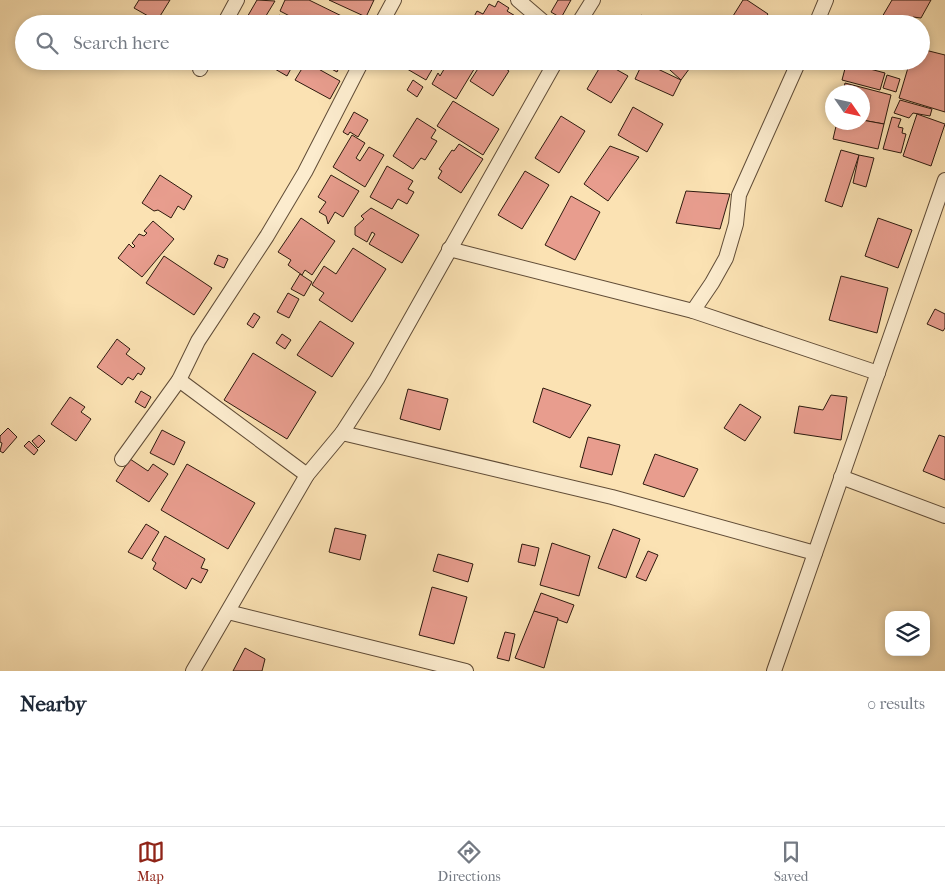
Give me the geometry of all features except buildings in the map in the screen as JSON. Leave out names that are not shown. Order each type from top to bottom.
[{"type":"street","points":[[229,15],[237,0]]},
{"type":"street","points":[[386,15],[394,0]]},
{"type":"street","points":[[518,0],[536,15]]},
{"type":"street","points":[[584,15],[593,0]]},
{"type":"street","points":[[820,15],[826,0]]},
{"type":"street","points":[[122,459],[178,380],[198,341],[267,236],[305,172],[357,70]]},
{"type":"street","points":[[192,671],[307,475],[342,432],[377,379],[551,70]]},
{"type":"street","points":[[693,311],[726,258],[736,224],[739,195],[795,70]]},
{"type":"street","points":[[774,671],[945,180]]},
{"type":"street","points":[[449,249],[693,311],[878,373]]},
{"type":"street","points":[[178,380],[307,475]]},
{"type":"street","points":[[342,432],[612,497],[815,553]]},
{"type":"street","points":[[841,478],[945,516]]},
{"type":"street","points":[[228,612],[466,671]]}]
